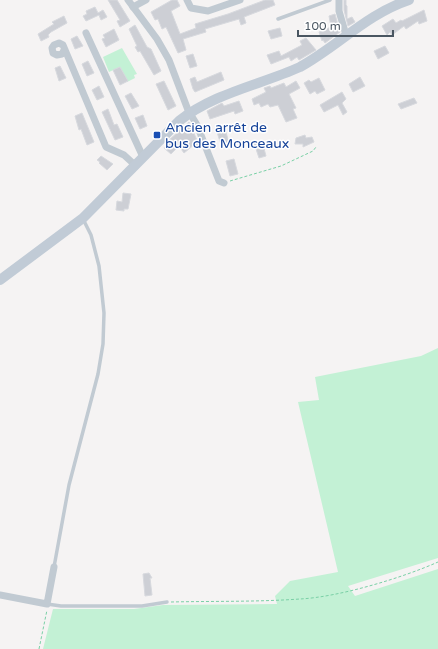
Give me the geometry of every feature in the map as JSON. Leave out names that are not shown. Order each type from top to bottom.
[{"type":"main road","points":[[0,280],[83,218],[179,121],[190,112],[207,102],[300,67],[314,60],[346,35],[381,12],[409,0]]},
{"type":"street","points":[[128,0],[170,60],[219,181],[224,183]]},
{"type":"street","points":[[133,7],[146,0]]},
{"type":"street","points":[[187,0],[191,8],[208,11],[240,0]]},
{"type":"street","points":[[339,0],[338,12],[346,35]]},
{"type":"street","points":[[86,33],[143,157]]},
{"type":"street","points":[[64,50],[106,147],[124,155],[136,166]]},
{"type":"street","points":[[0,595],[47,604],[54,567]]},
{"type":"lane","points":[[278,19],[330,0]]},
{"type":"lane","points":[[54,567],[69,484],[98,374],[103,344],[103,306],[98,262],[90,230],[83,218]]},
{"type":"lane","points":[[47,604],[61,606],[142,606],[167,602]]},
{"type":"path","points":[[224,183],[281,166],[313,151],[316,147]]},
{"type":"path","points":[[167,602],[300,599],[324,596],[391,579],[438,562]]},
{"type":"path","points":[[38,649],[47,614],[47,604]]},
{"type":"green space","points":[[122,48],[137,74],[134,75],[135,78],[127,82],[120,67],[109,72],[103,57]]},
{"type":"green space","points":[[438,348],[438,558],[348,586],[355,596],[438,569],[438,649],[43,649],[53,609],[134,609],[163,605],[277,604],[275,596],[290,581],[338,572],[298,402],[319,400],[315,377],[421,356]]},
{"type":"building","points":[[108,0],[117,0],[130,21],[120,27],[117,21],[120,20]]},
{"type":"building","points":[[172,0],[177,0],[180,6],[171,11],[180,34],[196,28],[195,24],[228,14],[265,0],[273,0],[275,5],[244,17],[246,23],[241,25],[239,19],[205,29],[206,32],[183,39],[186,50],[178,53],[166,27],[162,29],[158,19],[155,20],[151,12]]},
{"type":"building","points":[[344,0],[346,0],[347,6],[347,19],[352,17],[355,22],[348,26],[344,10]]},
{"type":"building","points":[[95,7],[98,13],[103,10],[107,17],[101,20],[99,15],[86,21],[83,16],[87,14],[86,11]]},
{"type":"building","points":[[424,10],[427,21],[419,24],[418,21],[406,29],[404,26],[392,35],[390,32],[387,35],[382,26],[393,19],[396,23]]},
{"type":"building","points":[[335,14],[340,32],[325,43],[323,40],[322,41],[319,32],[331,27],[329,16]]},
{"type":"building","points":[[64,16],[67,23],[51,32],[48,35],[49,37],[41,41],[38,34],[54,24],[52,22]]},
{"type":"building","points":[[135,25],[147,47],[151,49],[161,71],[154,75],[140,51],[138,52],[135,47],[137,46],[129,29]]},
{"type":"building","points":[[280,28],[282,36],[271,39],[268,31]]},
{"type":"building","points":[[114,29],[119,40],[106,47],[102,39],[105,38],[103,35]]},
{"type":"building","points":[[77,36],[83,46],[75,49],[71,39]]},
{"type":"building","points":[[306,38],[316,50],[299,60],[297,57],[291,61],[289,57],[271,64],[267,55],[279,51],[281,56],[302,45],[300,41]]},
{"type":"building","points":[[385,46],[389,53],[378,59],[374,51]]},
{"type":"building","points":[[193,54],[197,66],[190,68],[186,56]]},
{"type":"building","points":[[88,61],[94,73],[87,76],[82,64]]},
{"type":"building","points":[[60,66],[66,78],[59,81],[55,68]]},
{"type":"building","points":[[120,67],[128,81],[120,85],[113,70]]},
{"type":"building","points":[[221,72],[224,80],[195,92],[190,79],[195,77],[197,82]]},
{"type":"building","points":[[360,77],[365,86],[353,92],[349,84]]},
{"type":"building","points":[[319,78],[325,90],[317,94],[315,91],[310,94],[304,83],[309,80],[311,82]]},
{"type":"building","points":[[164,81],[176,106],[168,110],[156,84]]},
{"type":"building","points":[[296,81],[300,88],[289,94],[296,108],[293,109],[297,118],[286,122],[278,105],[270,107],[268,104],[261,107],[259,103],[254,105],[252,99],[266,92],[264,88],[270,86],[271,88],[284,83],[286,87]]},
{"type":"building","points":[[99,86],[104,97],[97,100],[92,90]]},
{"type":"building","points":[[342,92],[346,99],[342,103],[347,112],[343,115],[338,105],[324,112],[320,105]]},
{"type":"building","points":[[131,93],[139,106],[132,109],[125,96]]},
{"type":"building","points":[[414,98],[417,103],[401,109],[398,104]]},
{"type":"building","points":[[239,101],[243,111],[235,114],[234,111],[210,119],[207,111],[222,103],[224,106]]},
{"type":"building","points":[[108,109],[114,125],[117,124],[123,137],[115,140],[102,112]]},
{"type":"building","points":[[82,113],[94,142],[87,145],[81,129],[79,130],[75,116]]},
{"type":"building","points":[[143,115],[147,126],[140,129],[135,118]]},
{"type":"building","points":[[189,122],[200,147],[197,149],[195,144],[184,153],[179,146],[171,154],[164,148],[169,142],[168,141]]},
{"type":"building","points":[[225,129],[230,146],[222,148],[217,132]]},
{"type":"building","points":[[305,135],[306,138],[312,137],[314,142],[303,147],[303,144],[295,144],[296,138]]},
{"type":"building","points":[[262,141],[266,156],[259,158],[254,143]]},
{"type":"building","points":[[101,156],[113,164],[107,170],[97,160]]},
{"type":"building","points":[[234,159],[238,174],[230,176],[226,161]]},
{"type":"building","points":[[123,193],[131,194],[128,209],[124,209],[124,211],[116,210],[117,201],[122,202]]},
{"type":"building","points":[[149,573],[152,578],[150,578],[152,595],[145,596],[143,574]]},
{"type":"place","name":"Ancien arrêt de bus des Monceaux","points":[[157,135]]}]
